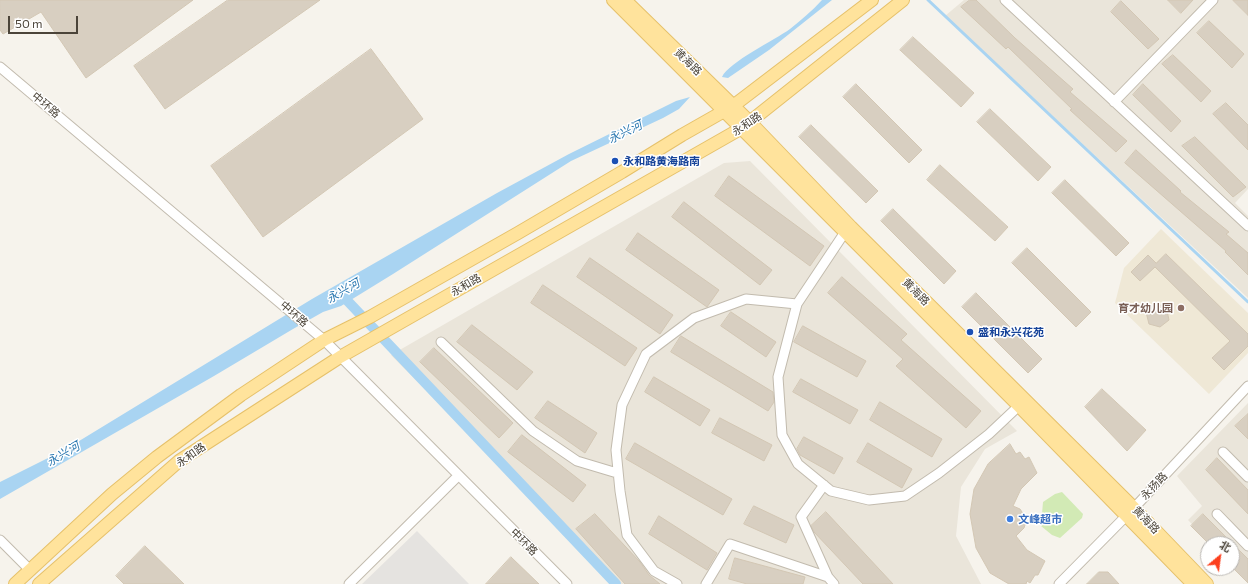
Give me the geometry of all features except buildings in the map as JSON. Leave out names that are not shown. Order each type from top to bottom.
[{"type":"main road","name":"黄海路","points":[[613,0],[747,126],[848,230],[1130,512],[1207,584]]},
{"type":"main road","name":"黄海路","points":[[625,0],[729,109]]},
{"type":"main road","name":"永和路","points":[[15,584],[112,494],[157,457],[241,395],[324,340],[370,317],[518,233],[682,135],[729,109],[872,0]]},
{"type":"main road","name":"永和路","points":[[39,584],[179,461],[340,357],[747,126],[903,0]]},
{"type":"main road","name":"黄海路","points":[[1130,512],[1192,584]]},
{"type":"street","points":[[1005,0],[1248,226]]},
{"type":"street","points":[[1114,102],[1213,0]]},
{"type":"street","name":"中环路","points":[[0,66],[324,340],[567,584]]},
{"type":"street","points":[[848,230],[797,304],[778,377],[782,435],[798,464],[831,490],[869,500],[905,496],[939,473],[989,434],[1022,403]]},
{"type":"street","points":[[677,584],[654,571],[627,535],[617,472],[616,450],[622,404],[646,354],[694,318],[746,299],[797,304]]},
{"type":"street","points":[[441,342],[533,431],[577,462],[617,472]]},
{"type":"street","name":"永扬路","points":[[1059,584],[1130,512],[1248,386]]},
{"type":"street","points":[[1223,452],[1248,477]]},
{"type":"street","points":[[349,584],[458,476]]},
{"type":"street","points":[[824,485],[801,517],[828,577],[834,584]]},
{"type":"street","points":[[1217,514],[1248,546]]},
{"type":"street","points":[[1,544],[30,570]]},
{"type":"street","points":[[706,584],[730,544],[828,577]]},
{"type":"shaded area","points":[[964,0],[1248,0],[1248,189],[1235,203],[1248,216],[1248,298],[945,16]]},
{"type":"shaded area","points":[[750,161],[1017,431],[985,449],[961,487],[956,536],[981,584],[617,584],[391,355],[724,163]]},
{"type":"shaded area","name":"育才幼儿园","points":[[1161,229],[1248,313],[1248,353],[1209,394],[1115,303],[1124,268]]},
{"type":"shaded area","points":[[1248,403],[1248,582],[1240,563],[1240,536],[1203,536],[1188,520],[1202,506],[1177,476]]},
{"type":"shaded area","points":[[417,531],[469,584],[362,584]]},
{"type":"green space","points":[[1062,492],[1083,514],[1082,518],[1060,538],[1052,535],[1041,526],[1043,502],[1055,494]]},
{"type":"water","points":[[822,0],[832,0],[769,50],[728,78],[722,77],[733,65],[790,29]]},
{"type":"water","name":"永兴河","points":[[690,97],[679,109],[663,118],[571,161],[341,306],[323,312],[0,499],[0,482],[66,449],[312,299],[497,193],[569,154],[676,101]]},
{"type":"waterway","points":[[928,0],[1248,302]]},
{"type":"waterway","name":"永兴河","points":[[340,293],[616,584]]},
{"type":"place","name":"永和路黄海路南","points":[[615,161]]},
{"type":"place","name":"育才幼儿园","points":[[1181,308]]},
{"type":"place","name":"盛和永兴花苑","points":[[970,332]]},
{"type":"place","name":"文峰超市","points":[[1010,519]]}]
